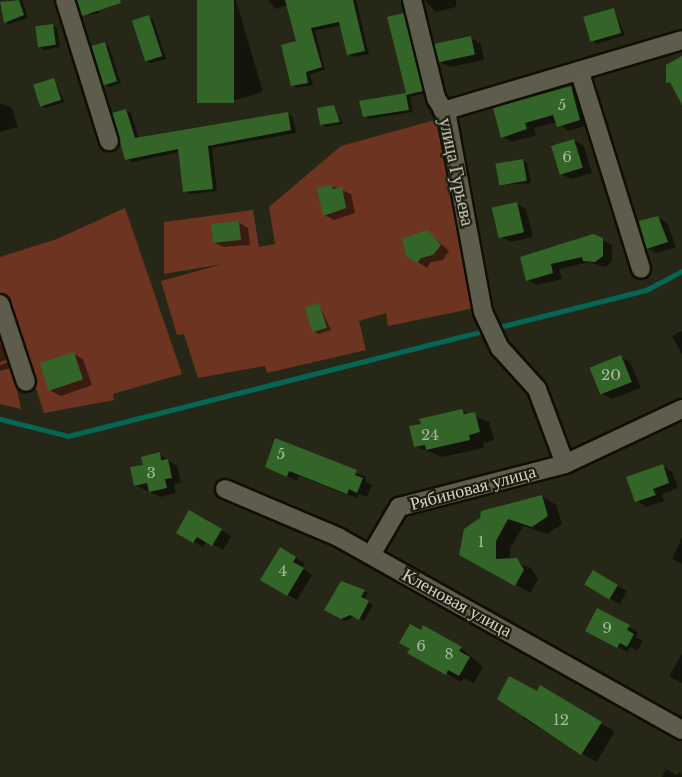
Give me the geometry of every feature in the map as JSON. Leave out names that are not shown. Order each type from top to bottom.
[{"type":"street","points":[[65,0],[109,141]]},
{"type":"street","name":"улица Гурьева","points":[[412,0],[436,98],[443,111],[483,312],[500,348],[537,389],[565,464]]},
{"type":"street","points":[[443,111],[580,73],[682,40]]},
{"type":"street","points":[[580,73],[641,269]]},
{"type":"street","points":[[0,304],[26,382]]},
{"type":"street","name":"Рябиновая улица","points":[[372,555],[399,507],[565,464],[682,409]]},
{"type":"street","name":"Кленовая улица","points":[[225,489],[372,555],[682,730]]},
{"type":"shaded area","points":[[435,120],[455,195],[475,308],[388,326],[386,313],[359,321],[366,350],[267,373],[265,366],[198,378],[184,334],[177,335],[161,281],[223,264],[164,274],[164,222],[253,210],[259,247],[275,244],[269,207],[341,146]]},
{"type":"shaded area","points":[[125,208],[182,374],[113,394],[114,400],[44,413],[26,357],[0,296],[0,257],[57,239]]},
{"type":"shaded area","points":[[0,331],[13,372],[21,409],[0,404]]},
{"type":"building","points":[[19,0],[24,15],[4,23],[0,2]]},
{"type":"building","points":[[77,0],[120,0],[121,3],[82,16]]},
{"type":"building","points":[[197,0],[234,0],[234,103],[197,103]]},
{"type":"building","points":[[285,0],[353,0],[365,51],[347,55],[339,22],[311,28],[322,67],[306,72],[308,83],[291,86],[281,45],[296,41]]},
{"type":"building","points":[[614,8],[621,33],[590,42],[583,17]]},
{"type":"building","points":[[404,13],[423,91],[406,95],[409,110],[363,117],[359,101],[406,93],[387,17]]},
{"type":"building","points":[[149,15],[162,56],[145,61],[132,21]]},
{"type":"building","points":[[53,24],[56,45],[38,47],[35,27]]},
{"type":"building","points":[[471,36],[475,55],[438,62],[434,44]]},
{"type":"building","points":[[105,42],[117,81],[104,85],[92,46]]},
{"type":"building","points":[[682,56],[682,105],[670,82],[666,83],[666,65]]},
{"type":"building","points":[[54,78],[61,100],[40,107],[33,85]]},
{"type":"building","points":[[571,86],[580,120],[557,127],[553,115],[525,123],[527,129],[501,138],[493,108]]},
{"type":"building","points":[[334,105],[340,122],[320,125],[317,108]]},
{"type":"building","points":[[126,109],[135,138],[288,112],[291,130],[208,146],[213,189],[183,192],[178,149],[125,160],[112,113]]},
{"type":"building","points":[[574,139],[583,168],[560,175],[551,146]]},
{"type":"building","points":[[523,159],[527,181],[499,186],[495,164]]},
{"type":"building","points":[[332,185],[333,189],[342,187],[346,208],[323,216],[317,188]]},
{"type":"building","points":[[517,202],[524,232],[499,238],[492,208]]},
{"type":"building","points":[[658,216],[668,242],[646,249],[639,221]]},
{"type":"building","points":[[239,221],[241,240],[213,243],[211,224]]},
{"type":"building","points":[[428,230],[441,245],[433,255],[421,258],[417,263],[406,256],[402,238]]},
{"type":"building","points":[[593,234],[603,238],[603,256],[595,262],[583,261],[582,257],[551,264],[553,273],[526,281],[520,257]]},
{"type":"building","points":[[319,303],[327,328],[313,332],[305,308]]},
{"type":"building","points":[[74,352],[83,380],[49,391],[40,363]]},
{"type":"building","points":[[621,355],[632,382],[600,395],[589,368]]},
{"type":"building","points":[[462,409],[464,414],[475,412],[480,432],[469,435],[470,440],[426,450],[425,445],[414,447],[409,426],[421,424],[419,419]]},
{"type":"building","points":[[275,438],[357,470],[355,475],[363,478],[357,493],[349,489],[347,494],[289,471],[287,477],[265,467]]},
{"type":"building","points":[[160,452],[161,460],[168,459],[172,478],[165,479],[167,488],[149,492],[147,483],[134,486],[130,467],[143,465],[141,457]]},
{"type":"building","points":[[663,464],[669,483],[653,489],[656,495],[635,502],[626,477]]},
{"type":"building","points":[[542,495],[548,516],[532,527],[508,519],[496,541],[496,559],[517,558],[524,570],[515,586],[459,555],[464,529],[480,518],[481,511]]},
{"type":"building","points":[[189,510],[222,529],[212,546],[197,537],[193,543],[176,533]]},
{"type":"building","points":[[280,547],[296,557],[293,562],[304,568],[287,596],[260,580]]},
{"type":"building","points":[[593,570],[618,585],[609,600],[584,585]]},
{"type":"building","points":[[341,581],[365,590],[361,597],[369,601],[359,620],[350,615],[341,619],[324,610]]},
{"type":"building","points":[[597,608],[630,625],[627,630],[634,634],[627,647],[620,643],[617,648],[585,631]]},
{"type":"building","points":[[410,624],[421,630],[423,625],[462,647],[459,651],[470,657],[459,676],[448,670],[446,675],[407,653],[410,649],[399,643]]},
{"type":"building","points":[[509,676],[537,691],[540,685],[602,722],[581,755],[497,699]]},
{"type":"waterway","points":[[0,419],[68,436],[646,290],[682,271]]}]
